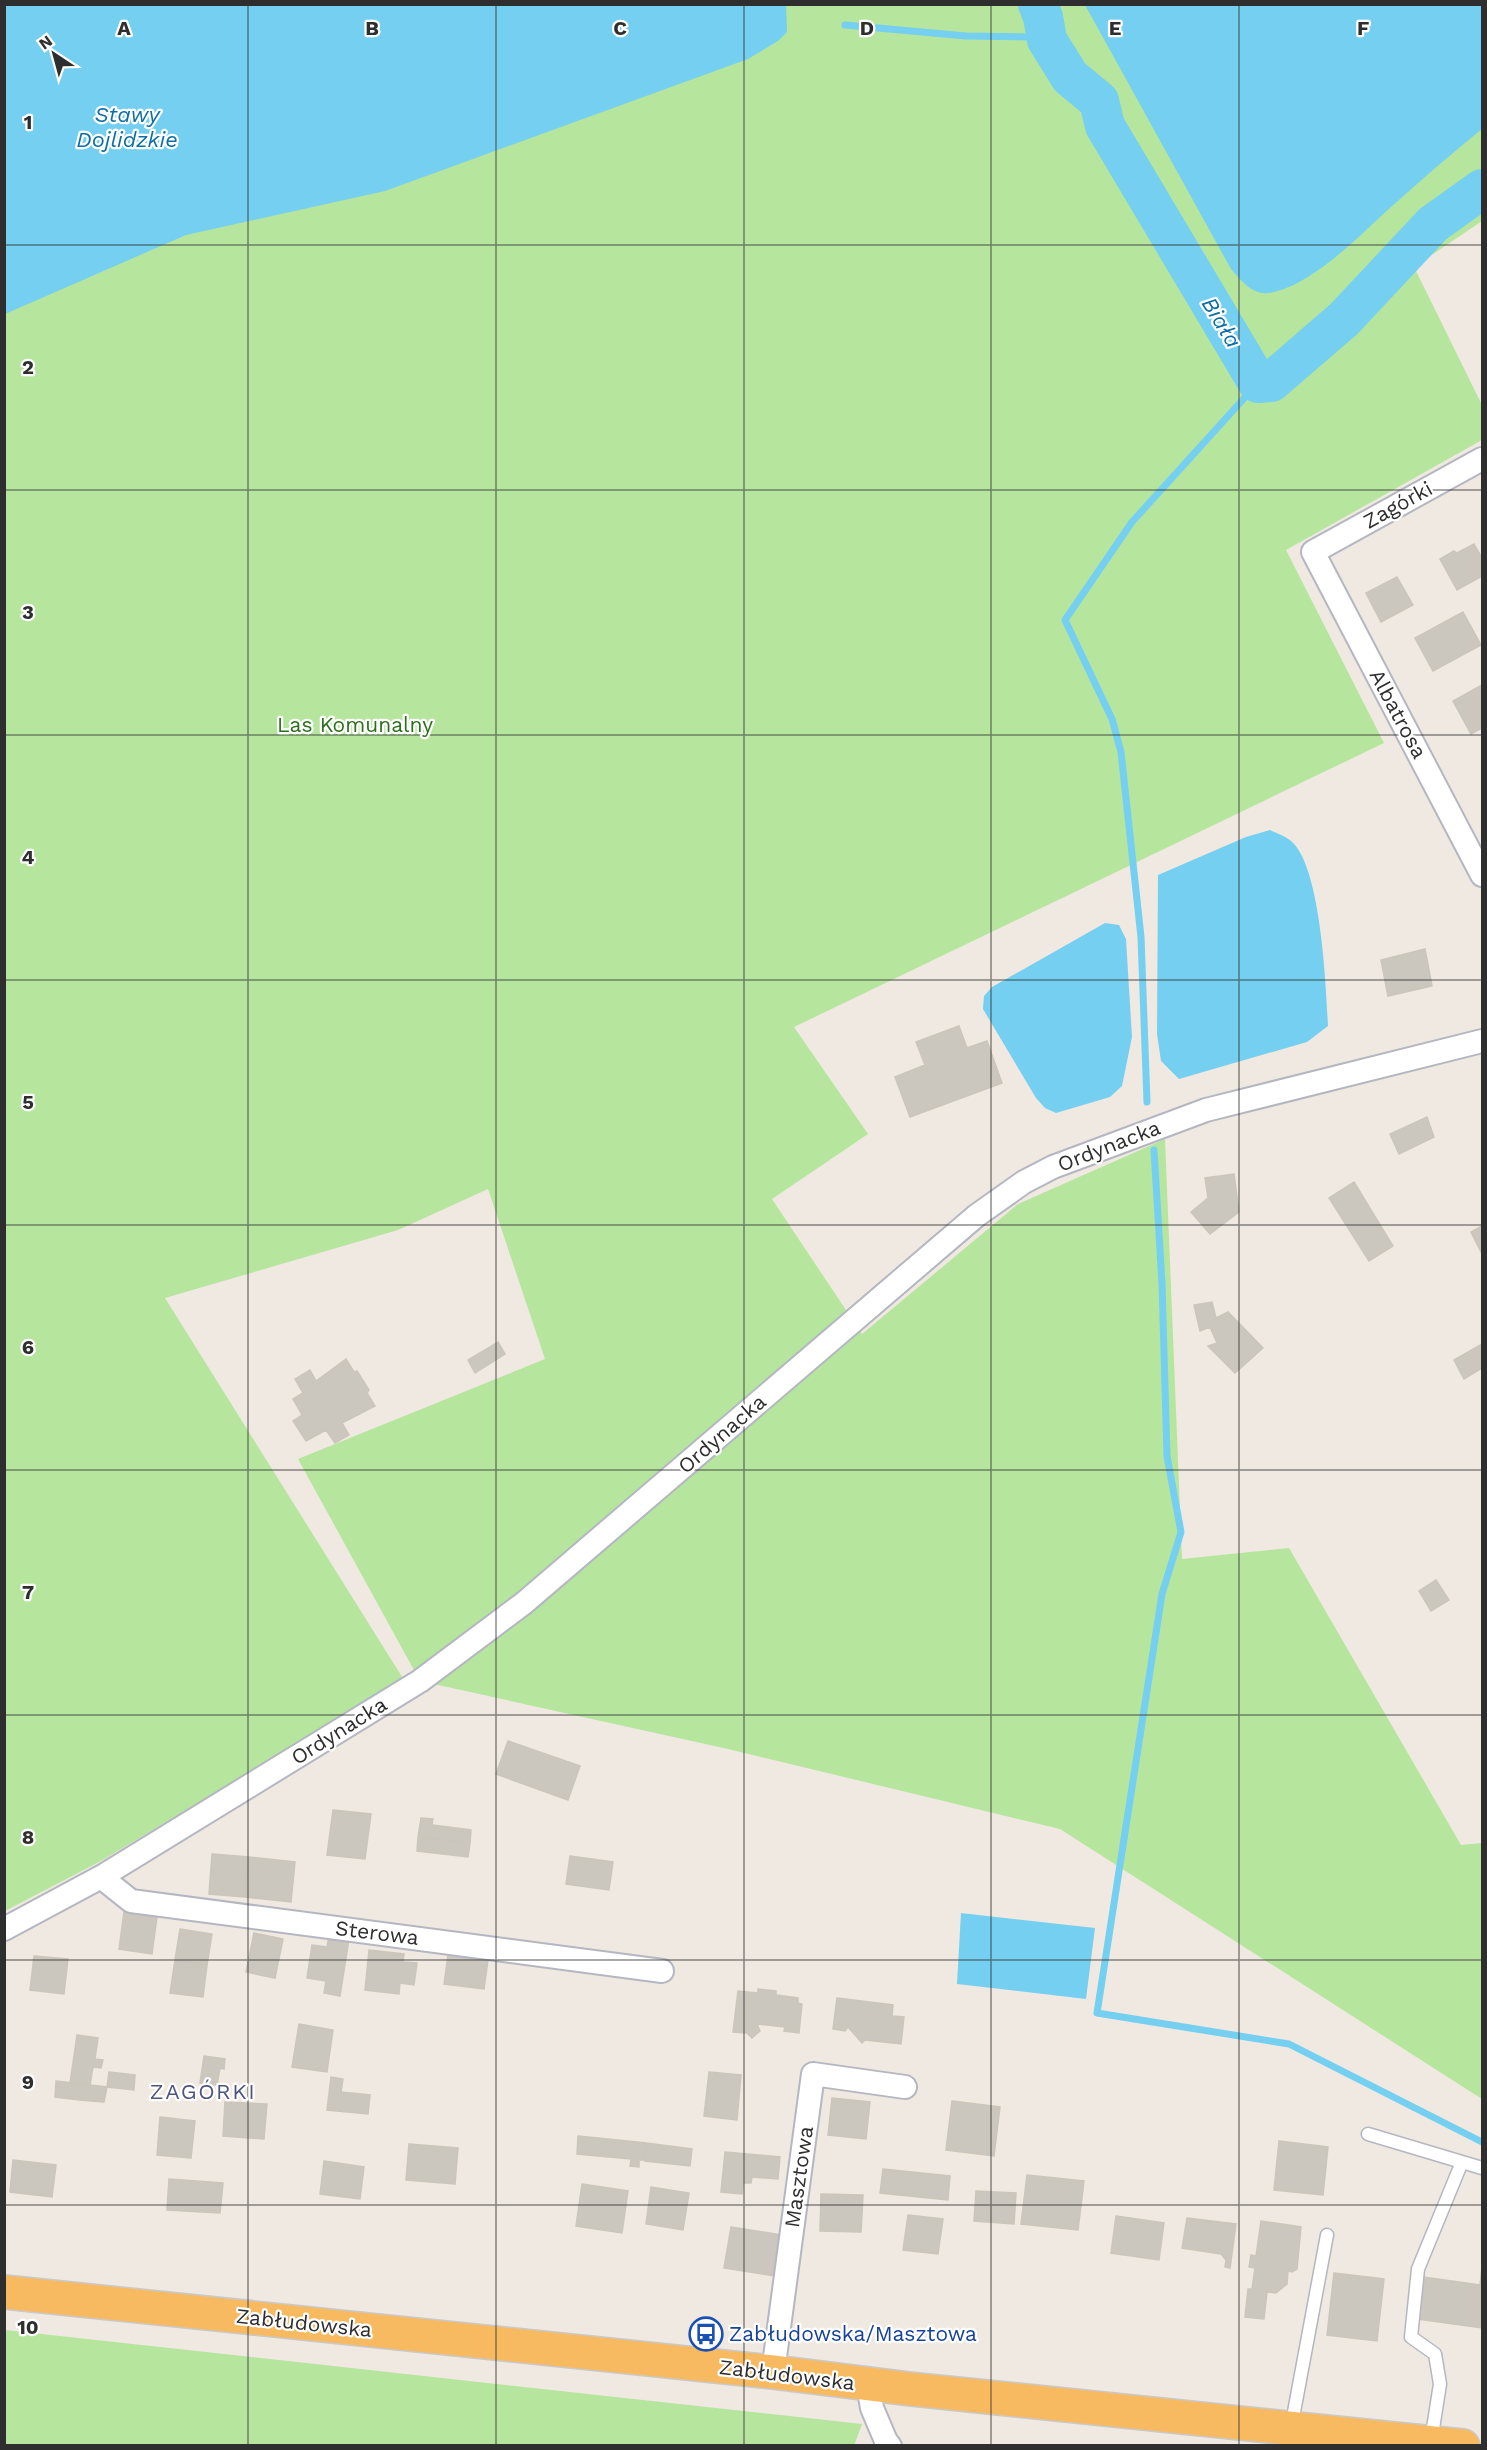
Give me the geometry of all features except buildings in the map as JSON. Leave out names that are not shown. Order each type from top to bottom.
[{"type":"highway","name":"Zabłudowska","points":[[4,2292],[773,2372],[868,2385],[1462,2445]]},
{"type":"street","name":"Zagórki","points":[[1313,552],[1482,459]]},
{"type":"street","name":"Albatrosa","points":[[1313,552],[1482,875]]},
{"type":"street","name":"Ordynacka","points":[[4,1929],[101,1877],[406,1690],[465,1647],[533,1595],[976,1216],[1024,1182],[1053,1167],[1206,1110],[1482,1041]]},
{"type":"street","name":"Sterowa","points":[[101,1877],[131,1901],[662,1971]]},
{"type":"street","name":"Masztowa","points":[[773,2372],[813,2074],[905,2087]]},
{"type":"street","points":[[868,2385],[872,2408],[886,2441],[890,2445]]},
{"type":"lane","points":[[1368,2134],[1482,2168]]},
{"type":"lane","points":[[1431,2442],[1440,2384],[1435,2354],[1411,2337],[1413,2314],[1418,2269],[1462,2162]]},
{"type":"lane","points":[[1291,2428],[1327,2235]]},
{"type":"green space","name":"Las Komunalny","points":[[5,5],[1482,5],[1482,221],[1414,267],[1482,405],[1482,440],[1286,550],[1384,743],[794,1027],[868,1134],[772,1199],[862,1334],[1018,1204],[1165,1139],[1182,1559],[1289,1548],[1461,1845],[1482,1843],[1482,2099],[1060,1829],[728,1749],[420,1681],[298,1459],[545,1359],[488,1189],[398,1230],[165,1298],[404,1680],[99,1862],[5,1911]]},
{"type":"green space","points":[[5,2330],[862,2424],[854,2446],[5,2445]]},
{"type":"water","name":"Stawy Dojlidzkie","points":[[5,4],[786,4],[787,32],[778,41],[748,59],[385,191],[186,235],[5,314]]},
{"type":"water","points":[[1085,5],[1482,5],[1482,129],[1350,245],[1317,271],[1284,289],[1268,293],[1257,292],[1247,286],[1231,269]]},
{"type":"water","points":[[1270,830],[1291,841],[1301,854],[1309,875],[1320,928],[1328,1026],[1307,1042],[1179,1079],[1161,1061],[1157,1034],[1158,875],[1246,837]]},
{"type":"water","points":[[1105,923],[1119,925],[1126,939],[1132,1037],[1122,1086],[1110,1097],[1056,1113],[1045,1108],[1036,1098],[983,1009],[984,996],[992,987]]},
{"type":"water","points":[[961,1913],[1095,1928],[1086,1999],[957,1984]]},
{"type":"waterway","name":"Biała","points":[[1038,4],[1047,40],[1070,77],[1099,101],[1105,126],[1258,383],[1271,382],[1344,319],[1433,224],[1482,189]]},
{"type":"waterway","points":[[845,25],[966,36],[1036,37],[1047,40]]},
{"type":"waterway","points":[[1147,1102],[1141,937],[1121,752],[1112,719],[1065,620],[1132,522],[1258,383]]},
{"type":"waterway","points":[[1154,1150],[1162,1283],[1167,1456],[1181,1532],[1162,1594],[1097,2013],[1289,2044],[1482,2142]]},
{"type":"place","name":"Zabłudowska/Masztowa","points":[[706,2334]]},
{"type":"district","name":"ZAGÓRKI","points":[[203,2091]]}]
